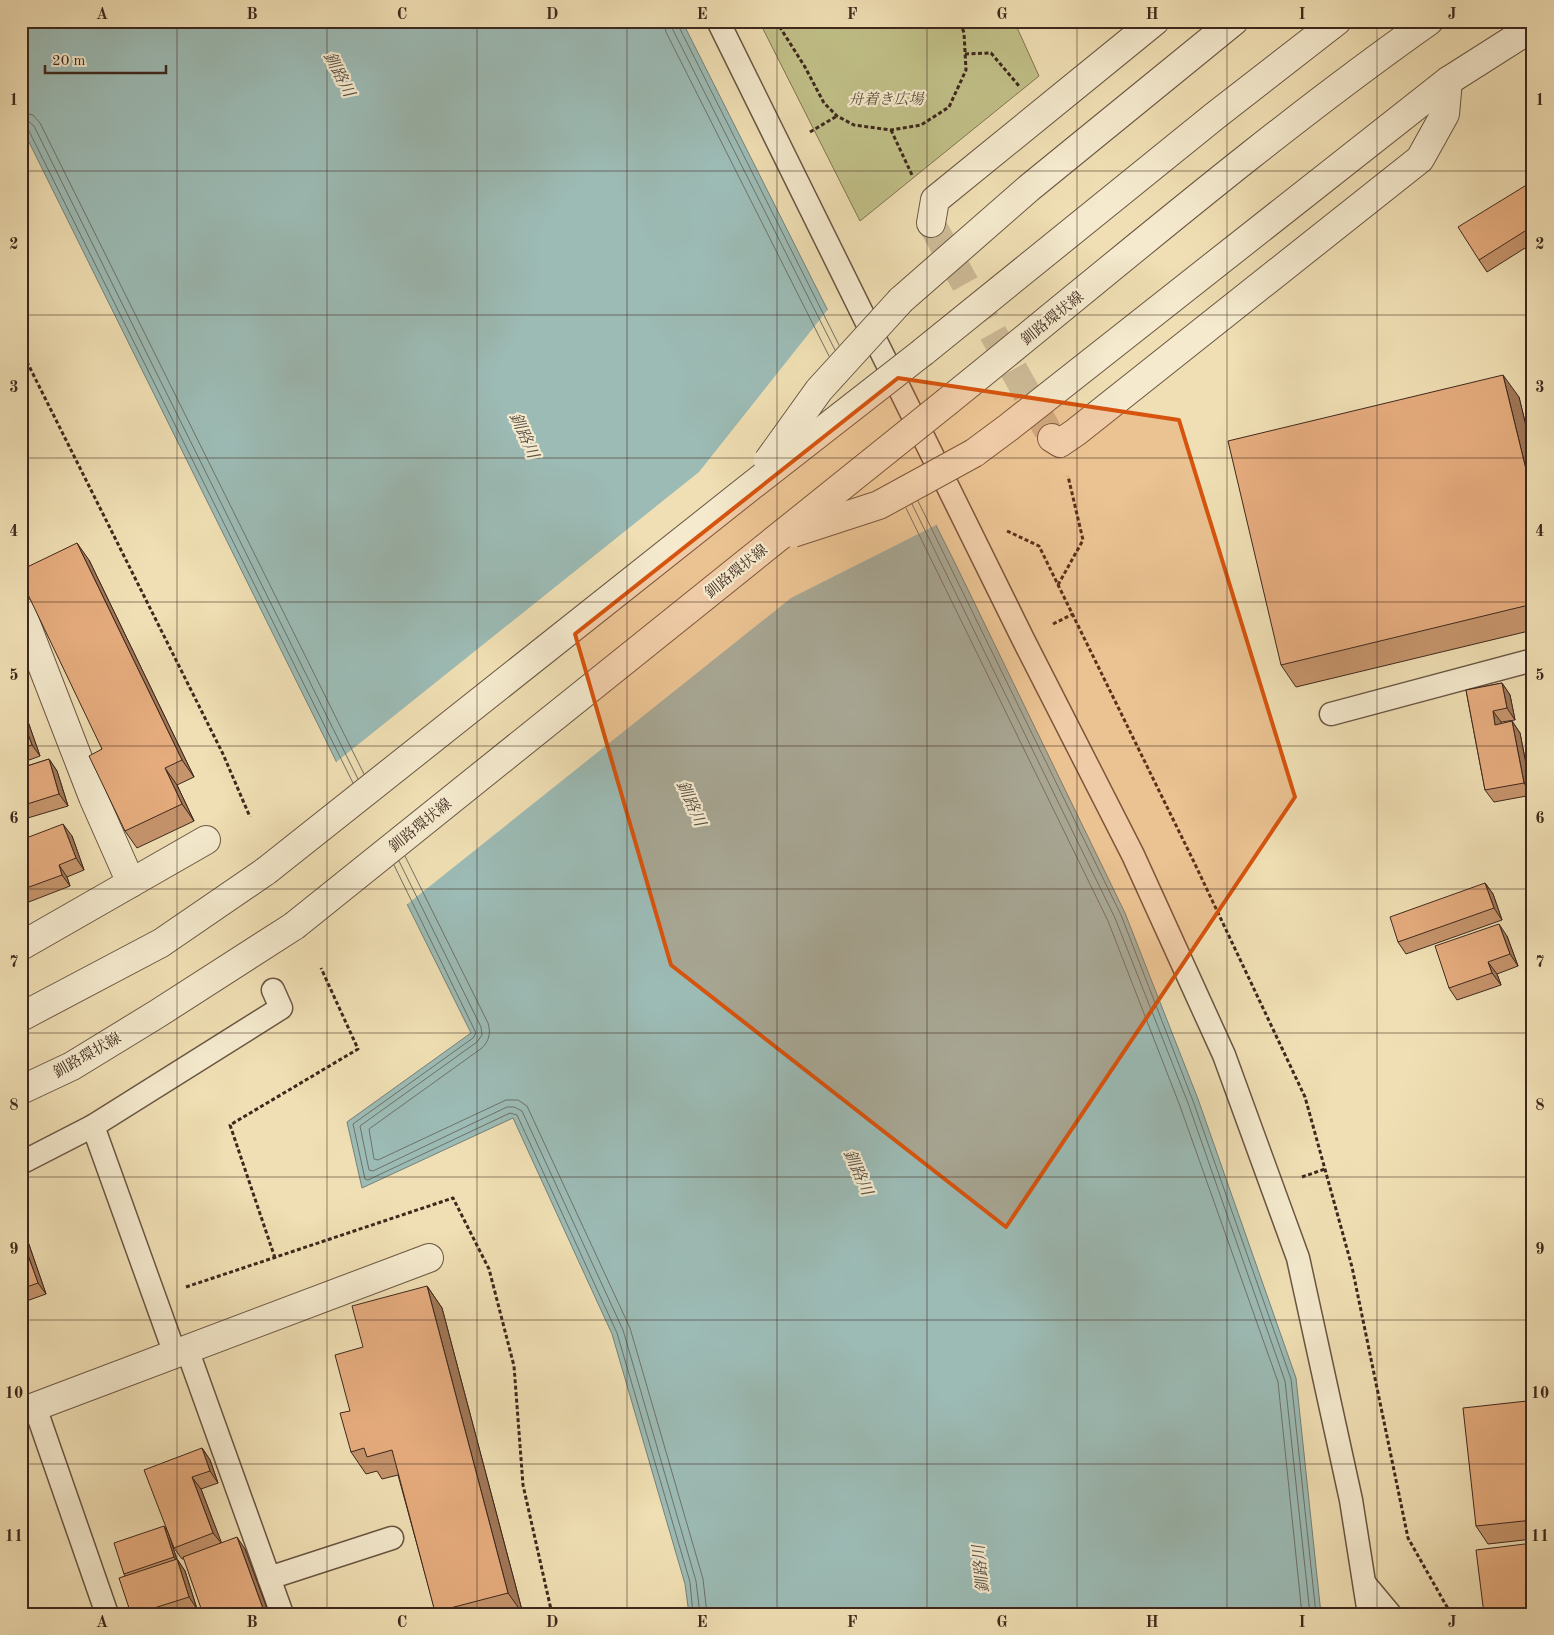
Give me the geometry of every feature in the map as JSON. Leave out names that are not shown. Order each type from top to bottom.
[{"type":"street","points":[[931,223],[935,200],[1155,21]]},
{"type":"street","points":[[750,487],[820,390],[901,300],[1029,188],[1234,21]]},
{"type":"street","points":[[21,1017],[161,943],[266,871],[750,487],[924,352],[1216,115],[1337,21]]},
{"type":"street","name":"釧路環状線","points":[[21,1090],[72,1066],[294,926],[1064,308],[1249,155],[1429,21]]},
{"type":"street","points":[[778,538],[879,505],[974,453],[1025,415],[1448,81],[1533,27]]},
{"type":"street","points":[[1056,441],[1420,159],[1445,114],[1448,81]]},
{"type":"street","points":[[21,611],[93,798],[131,883]]},
{"type":"street","points":[[21,946],[131,883],[209,847]]},
{"type":"street","points":[[28,1409],[430,1258]]},
{"type":"lane","points":[[718,21],[1019,630],[1133,855],[1224,1054],[1298,1258],[1351,1500],[1369,1614]]},
{"type":"lane","points":[[1331,714],[1533,660]]},
{"type":"lane","points":[[21,1162],[93,1126],[281,1008],[273,990]]},
{"type":"lane","points":[[93,1126],[155,1298],[181,1351],[282,1614]]},
{"type":"lane","points":[[28,1409],[107,1614]]},
{"type":"lane","points":[[269,1578],[392,1538]]},
{"type":"lane","points":[[1365,1584],[1390,1614]]},
{"type":"path","points":[[776,21],[805,67],[824,103],[837,116],[854,125],[891,130],[921,125],[949,107],[966,70],[964,33],[960,21]]},
{"type":"path","points":[[965,54],[992,53],[1022,90]]},
{"type":"path","points":[[802,136],[837,116]]},
{"type":"path","points":[[891,130],[912,175]]},
{"type":"path","points":[[21,350],[223,754],[250,817]]},
{"type":"path","points":[[1056,441],[1083,540],[1058,585]]},
{"type":"path","points":[[1051,625],[1072,614]]},
{"type":"path","points":[[275,1258],[230,1125],[358,1049],[321,968]]},
{"type":"path","points":[[1301,1178],[1325,1169]]},
{"type":"path","points":[[155,1298],[453,1198],[489,1269],[514,1366],[523,1485],[552,1614]]},
{"type":"highlighted area","points":[[898,378],[1179,420],[1295,797],[1006,1227],[671,965],[575,634]]},
{"type":"green space","name":"舟着き広場","points":[[759,21],[1014,21],[1039,76],[860,221]]},
{"type":"water","name":"釧路川","points":[[21,21],[682,21],[956,565],[1125,913],[1198,1099],[1296,1378],[1321,1614],[689,1614],[685,1584],[612,1334],[513,1118],[362,1188],[347,1122],[471,1033],[21,126]]},
{"type":"pier","points":[[829,308],[938,524],[791,598],[405,906],[335,763],[699,472]]},
{"type":"building","points":[[1533,181],[1533,226],[1479,260],[1458,227]]},
{"type":"building","points":[[1503,375],[1533,498],[1533,604],[1281,665],[1228,441]]},
{"type":"building","points":[[77,543],[182,760],[165,768],[182,804],[125,831],[89,756],[102,749],[21,580],[21,570]]},
{"type":"building","points":[[1502,683],[1507,708],[1493,711],[1495,725],[1512,721],[1524,783],[1485,790],[1466,690]]},
{"type":"building","points":[[21,715],[32,745],[21,748]]},
{"type":"building","points":[[49,759],[59,794],[21,806],[21,768]]},
{"type":"building","points":[[63,824],[76,858],[59,865],[62,875],[21,890],[21,840]]},
{"type":"building","points":[[1485,883],[1494,908],[1398,942],[1390,917]]},
{"type":"building","points":[[1499,924],[1510,954],[1488,962],[1492,973],[1449,988],[1435,946]]},
{"type":"building","points":[[21,1236],[38,1283],[21,1289]]},
{"type":"building","points":[[427,1286],[508,1593],[435,1612],[392,1450],[367,1457],[364,1448],[351,1452],[340,1413],[350,1411],[335,1355],[363,1347],[352,1306]]},
{"type":"building","points":[[1527,1401],[1533,1449],[1533,1520],[1476,1526],[1463,1408]]},
{"type":"building","points":[[202,1448],[210,1471],[192,1477],[213,1533],[174,1548],[144,1470]]},
{"type":"building","points":[[164,1526],[174,1557],[124,1574],[114,1543]]},
{"type":"building","points":[[237,1537],[265,1614],[203,1614],[183,1557]]},
{"type":"building","points":[[1533,1543],[1533,1614],[1484,1614],[1476,1550]]},
{"type":"building","points":[[177,1559],[189,1597],[131,1614],[119,1578]]},
{"type":"tunnel","points":[[931,223],[1052,438]]}]
